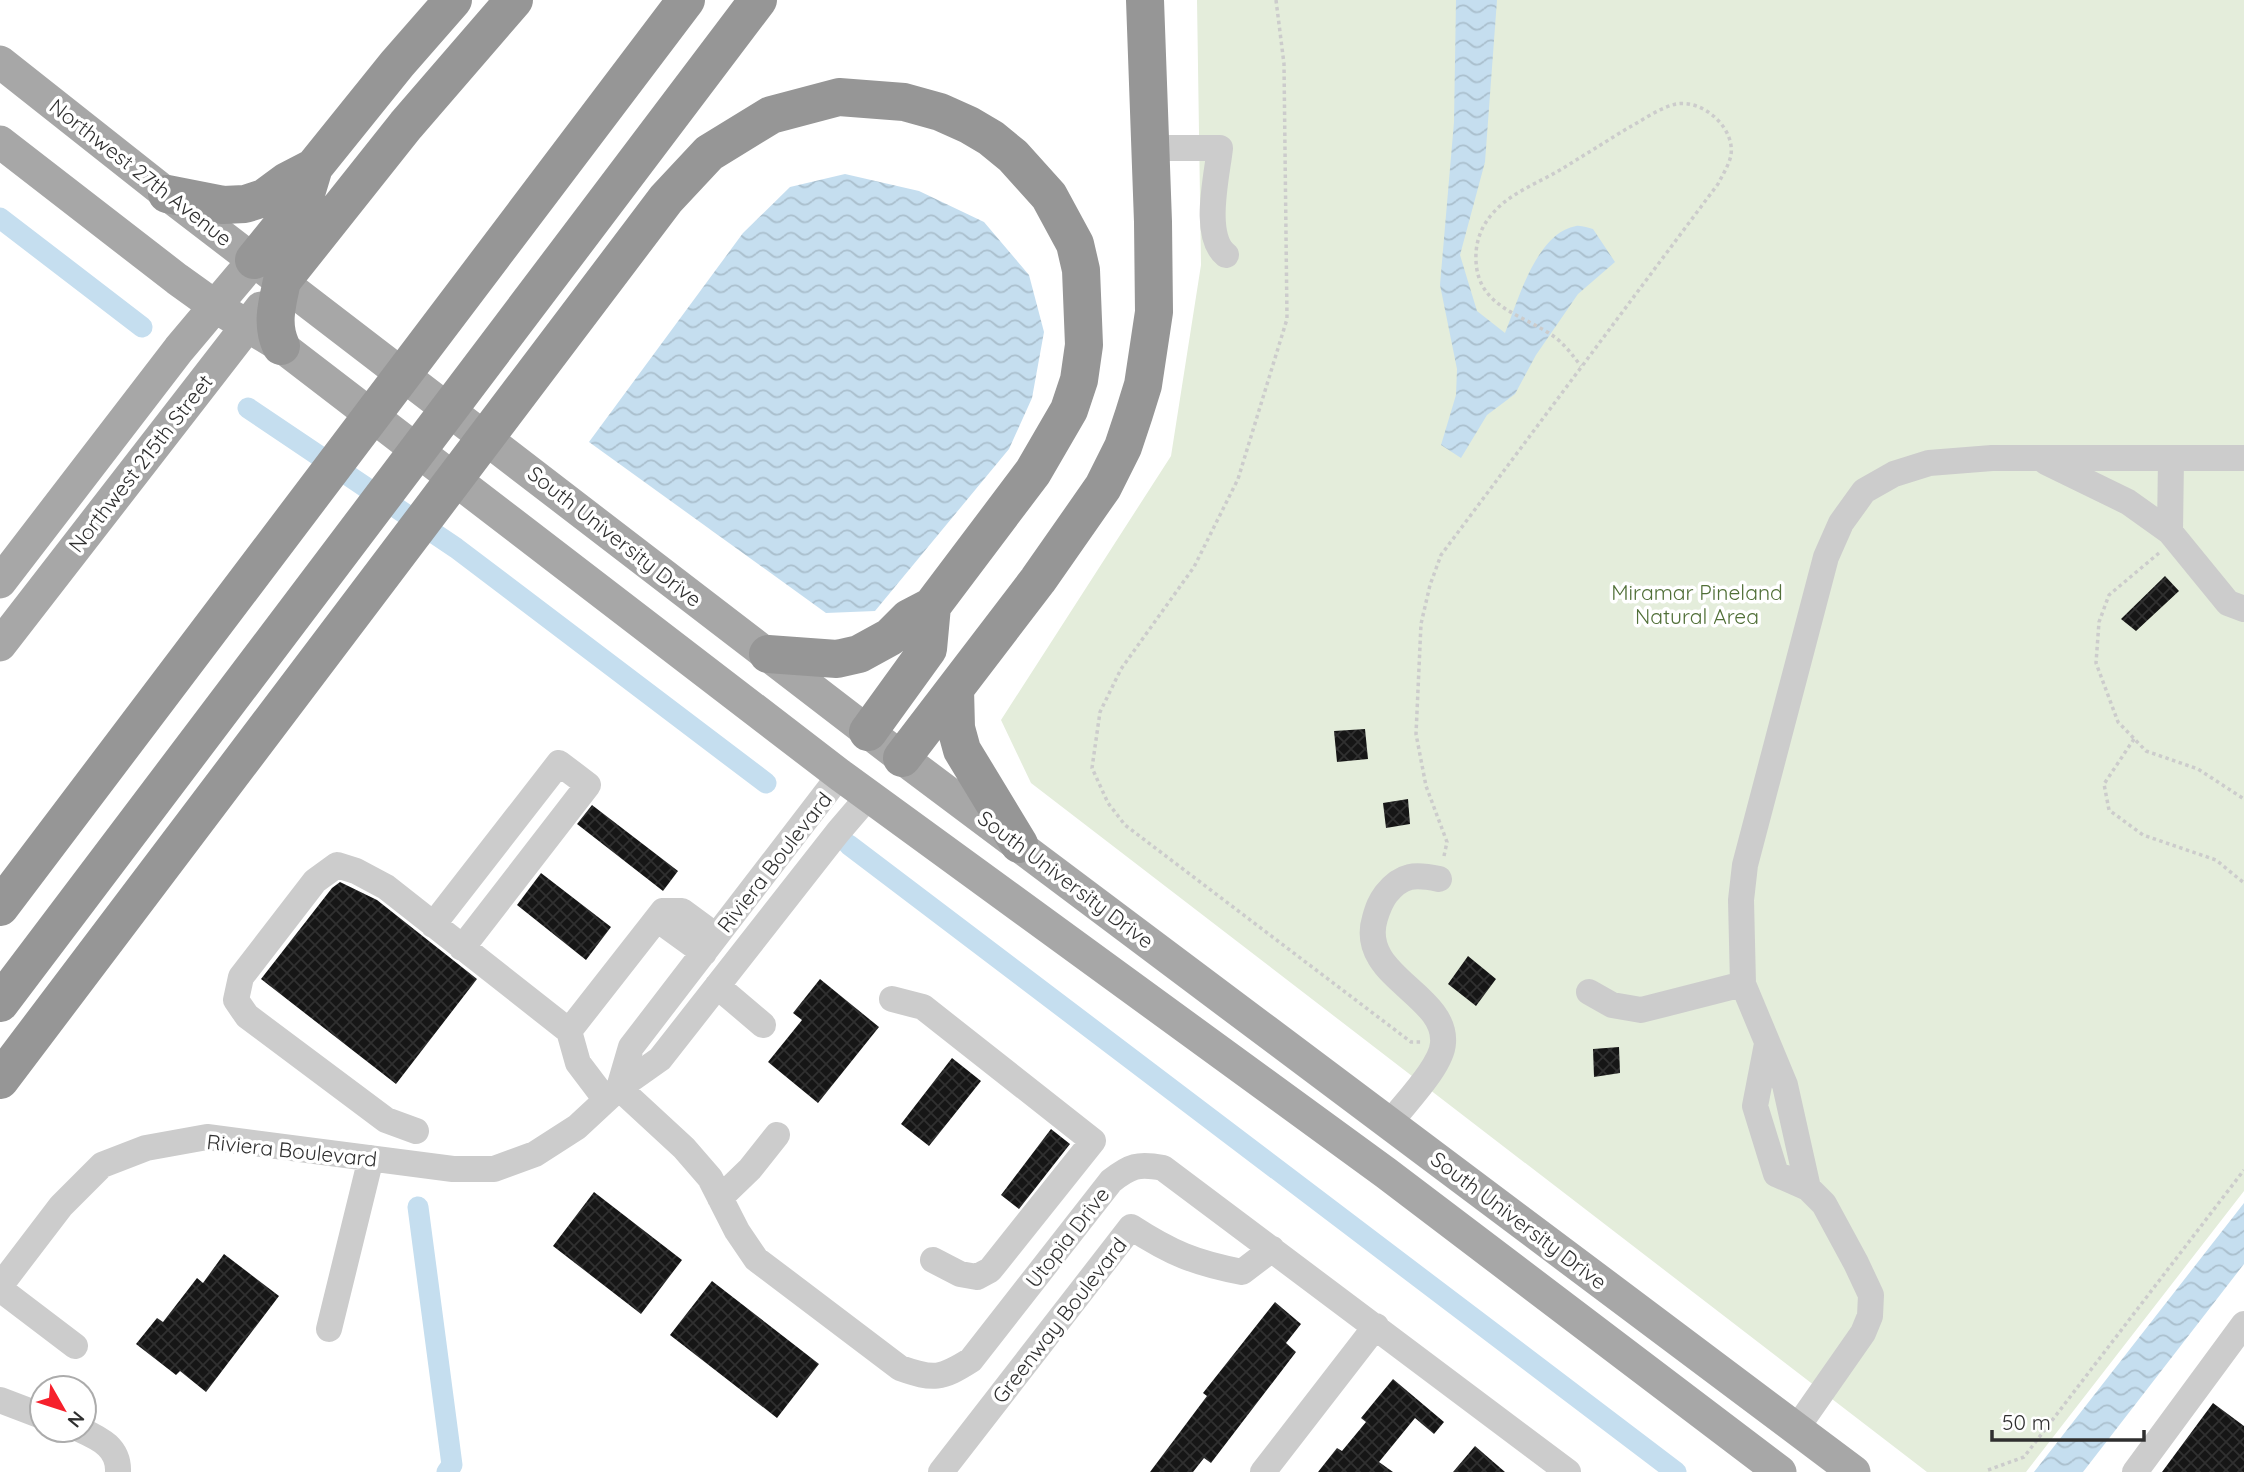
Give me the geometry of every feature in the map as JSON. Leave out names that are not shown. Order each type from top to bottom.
[{"type":"highway","points":[[281,346],[275,334],[275,313],[268,271],[304,197],[314,167],[453,0]]},
{"type":"highway","points":[[268,271],[406,125],[514,0]]},
{"type":"highway","points":[[0,907],[686,0]]},
{"type":"highway","points":[[0,1003],[758,0]]},
{"type":"highway","points":[[902,758],[1038,580],[1103,487],[1122,447],[1143,385],[1154,312],[1145,0]]},
{"type":"highway","points":[[0,1080],[666,199],[709,153],[771,116],[839,97],[904,102],[940,112],[991,138],[1013,156],[1034,177],[1061,216],[1074,244],[1081,270],[1084,345],[1079,380],[1069,410],[1033,472],[932,606],[909,618],[890,637],[859,654],[837,659],[768,654]]},
{"type":"highway","points":[[167,194],[223,205],[245,204],[264,198],[287,181],[314,167]]},
{"type":"highway","points":[[868,732],[928,649],[932,606]]},
{"type":"highway","points":[[955,689],[956,728],[961,750],[1019,844]]},
{"type":"main road","name":"Northwest 27th Avenue","points":[[0,62],[268,271]]},
{"type":"main road","points":[[0,142],[216,307],[247,325]]},
{"type":"main road","name":"Northwest 215th Street","points":[[0,582],[179,349],[216,307],[268,271]]},
{"type":"main road","name":"Northwest 215th Street","points":[[0,645],[247,325],[268,271]]},
{"type":"main road","name":"South University Drive","points":[[268,271],[902,758],[1854,1472]]},
{"type":"main road","name":"South University Drive","points":[[247,325],[281,346],[868,797],[1386,1173],[1780,1472]]},
{"type":"main road","points":[[840,775],[868,732]]},
{"type":"main road","points":[[868,797],[902,758]]},
{"type":"street","points":[[1150,148],[1220,148],[1213,224],[1218,249],[1226,255]]},
{"type":"street","points":[[1796,1429],[1863,1333],[1870,1316],[1871,1295],[1824,1204],[1808,1188],[1776,1174],[1755,1106],[1768,1044],[1743,985],[1741,900],[1745,865],[1826,557],[1841,523],[1864,491],[1894,474],[1928,463],[1992,458],[2244,458]]},
{"type":"street","points":[[2038,458],[2128,502],[2173,535],[2228,603],[2244,609]]},
{"type":"street","points":[[2172,458],[2173,535]]},
{"type":"street","points":[[433,925],[559,762],[588,785],[463,948]]},
{"type":"street","name":"Riviera Boulevard","points":[[613,1094],[631,1047],[840,775]]},
{"type":"street","name":"Riviera Boulevard","points":[[0,1288],[61,1206],[102,1165],[146,1148],[207,1137],[453,1169],[494,1169],[535,1154],[576,1128],[613,1094],[660,1059],[868,797]]},
{"type":"street","points":[[416,1131],[386,1120],[375,1112],[247,1016],[236,1000],[241,977],[315,881],[337,865],[356,871],[386,887],[569,1031],[663,911],[682,911],[710,944]]},
{"type":"street","points":[[1390,1123],[1436,1063],[1444,1043],[1441,1027],[1434,1016],[1384,964],[1374,949],[1372,928],[1380,902],[1394,885],[1407,877],[1439,878]]},
{"type":"street","points":[[1589,992],[1612,1005],[1641,1010],[1743,985]]},
{"type":"street","points":[[717,986],[763,1025]]},
{"type":"street","points":[[892,999],[923,1007],[1093,1141],[990,1270],[977,1278],[960,1274],[933,1260]]},
{"type":"street","name":"Utopia Drive","points":[[569,1031],[578,1063],[613,1094],[684,1147],[710,1178],[737,1231],[756,1259],[900,1368],[923,1377],[947,1375],[971,1360],[1111,1181],[1127,1168],[1146,1164],[1163,1168],[1376,1326],[1561,1470]]},
{"type":"street","points":[[720,1198],[750,1169],[777,1135]]},
{"type":"street","points":[[329,1329],[371,1158]]},
{"type":"street","name":"Greenway Boulevard","points":[[941,1472],[1131,1227],[1163,1248],[1202,1264],[1242,1272],[1272,1249]]},
{"type":"street","points":[[0,1288],[75,1346]]},
{"type":"street","points":[[2134,1472],[2244,1324]]},
{"type":"street","points":[[1263,1472],[1376,1326]]},
{"type":"street","points":[[0,1401],[28,1411]]},
{"type":"street","points":[[98,1440],[111,1447],[118,1462],[118,1472]]},
{"type":"path","points":[[1276,0],[1284,64],[1287,318],[1238,479],[1194,567],[1115,680],[1100,712],[1093,768],[1108,803],[1125,825],[1411,1042],[1444,1043]]},
{"type":"path","points":[[1439,878],[1447,842],[1426,786],[1416,734],[1421,624],[1430,584],[1441,555],[1718,184],[1731,152],[1724,128],[1714,116],[1689,104],[1676,104],[1649,116],[1505,201],[1483,226],[1475,263],[1489,295],[1500,306],[1555,337],[1570,350],[1581,366]]},
{"type":"path","points":[[2173,535],[2109,595],[2099,622],[2096,663],[2118,722],[2146,751],[2198,769],[2244,799]]},
{"type":"path","points":[[2134,738],[2104,784],[2109,810],[2143,835],[2216,860],[2244,883]]},
{"type":"path","points":[[1988,1471],[2024,1457],[2244,1170]]},
{"type":"green space","name":"Miramar Pineland Natural Area","points":[[1197,0],[2244,0],[2244,1191],[2026,1472],[1927,1472],[1031,783],[1001,720],[1171,456],[1201,265]]},
{"type":"water","points":[[1456,0],[1497,0],[1485,162],[1460,255],[1477,311],[1505,333],[1539,254],[1562,231],[1576,226],[1593,229],[1615,262],[1578,294],[1536,355],[1515,394],[1487,415],[1461,458],[1441,445],[1456,395],[1457,369],[1440,285],[1454,122]]},
{"type":"water","points":[[845,174],[919,191],[984,222],[1029,275],[1044,332],[1032,398],[1009,449],[875,611],[826,613],[589,442],[743,233],[790,187]]},
{"type":"water","points":[[2244,1203],[2244,1264],[2083,1472],[2034,1472]]},
{"type":"building","points":[[2165,576],[2179,591],[2136,631],[2121,619]]},
{"type":"building","points":[[1365,729],[1368,759],[1337,762],[1334,731]]},
{"type":"building","points":[[1408,799],[1410,824],[1386,828],[1383,803]]},
{"type":"building","points":[[592,805],[678,871],[663,891],[577,824]]},
{"type":"building","points":[[541,873],[611,927],[586,960],[517,905]]},
{"type":"building","points":[[340,882],[377,900],[477,979],[396,1084],[261,979],[332,888]]},
{"type":"building","points":[[1468,956],[1496,979],[1476,1006],[1448,984]]},
{"type":"building","points":[[820,979],[879,1027],[818,1103],[768,1062],[802,1020],[793,1013]]},
{"type":"building","points":[[1619,1047],[1620,1073],[1594,1077],[1593,1049]]},
{"type":"building","points":[[952,1058],[981,1081],[929,1146],[901,1124]]},
{"type":"building","points":[[1051,1129],[1070,1144],[1019,1209],[1001,1195]]},
{"type":"building","points":[[594,1192],[682,1260],[641,1314],[553,1246]]},
{"type":"building","points":[[224,1254],[279,1296],[206,1392],[180,1371],[176,1375],[136,1344],[157,1318],[163,1322],[197,1278],[203,1283]]},
{"type":"building","points":[[712,1281],[819,1364],[777,1418],[670,1335]]},
{"type":"building","points":[[1275,1302],[1301,1324],[1286,1343],[1296,1352],[1211,1463],[1204,1458],[1193,1472],[1150,1472],[1207,1396],[1203,1393]]},
{"type":"building","points":[[1393,1379],[1444,1422],[1434,1434],[1415,1418],[1379,1462],[1393,1472],[1318,1472],[1337,1448],[1342,1451],[1366,1422],[1361,1418]]},
{"type":"building","points":[[2213,1403],[2244,1426],[2244,1472],[2162,1472]]},
{"type":"building","points":[[1475,1446],[1505,1472],[1453,1472]]},
{"type":"waterway","points":[[0,218],[142,327]]},
{"type":"waterway","points":[[248,408],[456,548],[766,783]]},
{"type":"waterway","points":[[849,845],[1676,1472]]},
{"type":"waterway","points":[[418,1207],[452,1465],[447,1472]]}]
